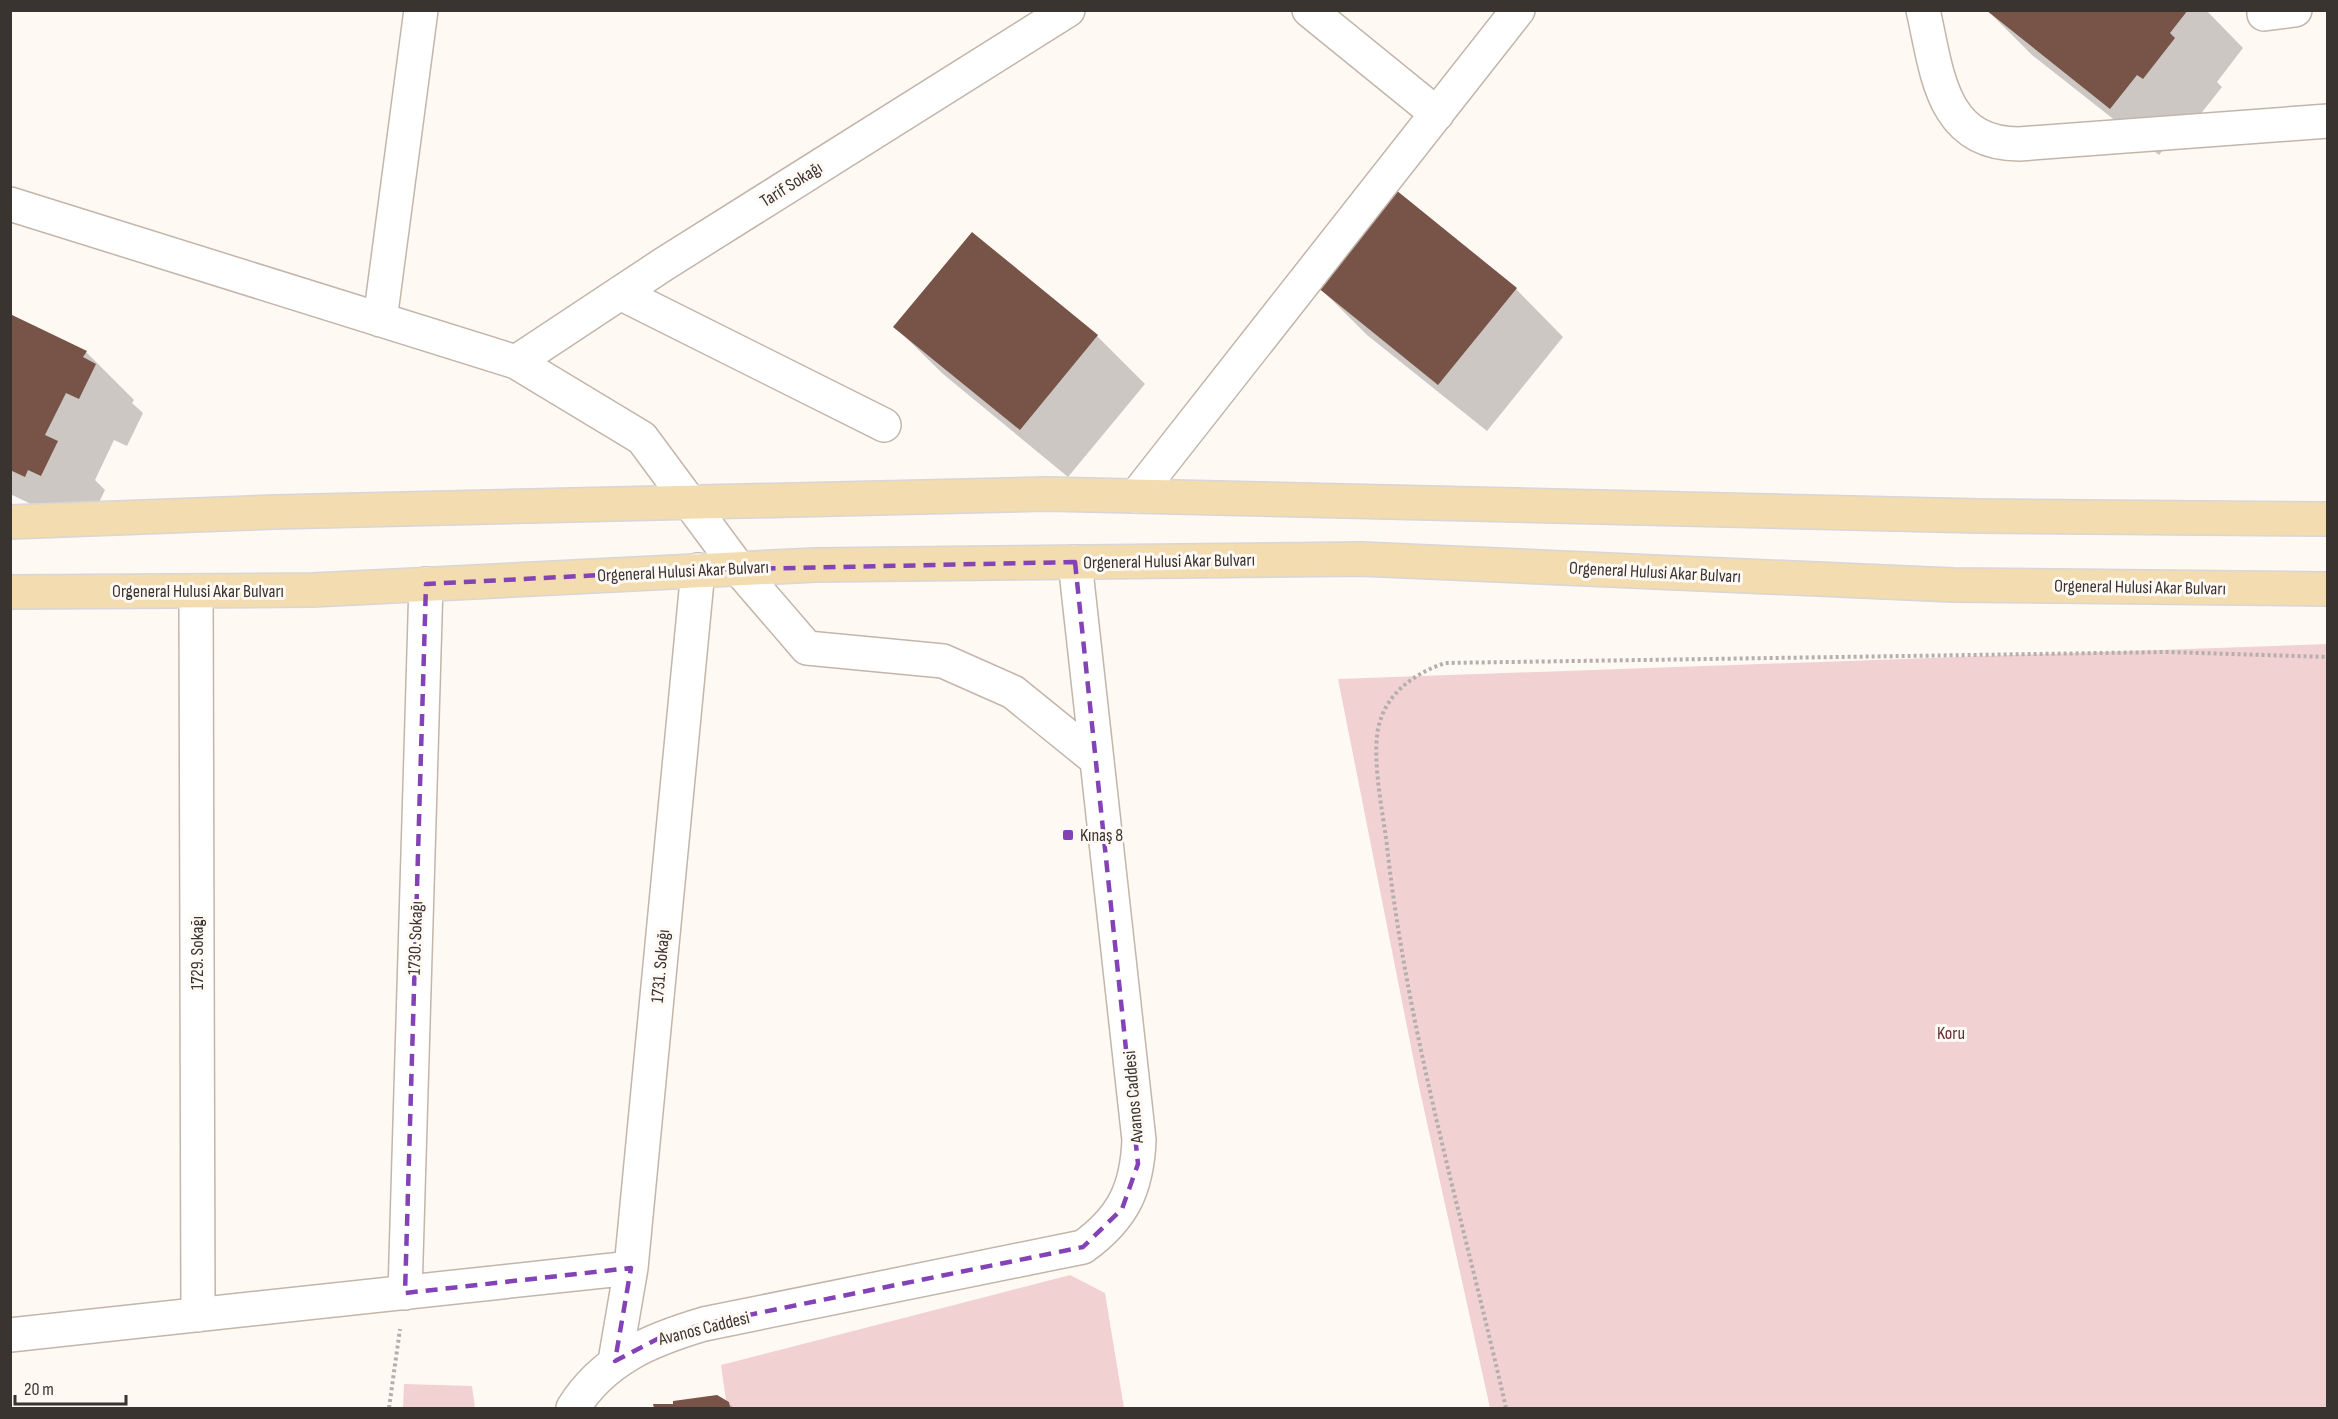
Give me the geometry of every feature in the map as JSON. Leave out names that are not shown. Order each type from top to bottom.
[{"type":"main road","points":[[10,522],[275,512],[1047,494],[1979,516],[2328,519]]},
{"type":"main road","name":"Orgeneral Hulusi Akar Bulvarı","points":[[10,592],[313,590],[815,565],[1360,559],[1953,585],[2328,589]]},
{"type":"street","points":[[380,320],[421,10]]},
{"type":"street","name":"Tarif Sokağı","points":[[516,362],[620,293],[1068,10]]},
{"type":"street","points":[[1309,10],[1437,114]]},
{"type":"street","points":[[1136,496],[1518,10]]},
{"type":"street","points":[[1923,10],[1942,91],[1949,107],[1959,121],[1987,140],[2019,144],[2328,121]]},
{"type":"street","points":[[10,204],[516,362],[642,438],[692,502],[739,568],[807,648],[943,661],[1013,692],[1097,760]]},
{"type":"street","points":[[620,293],[884,425]]},
{"type":"street","name":"Avanos Caddesi","points":[[573,1408],[596,1378],[615,1361],[661,1336],[704,1324],[1083,1247],[1111,1224],[1132,1188],[1138,1164],[1139,1140],[1075,562]]},
{"type":"street","name":"1731. Sokağı","points":[[615,1361],[631,1268],[698,570]]},
{"type":"street","name":"1730. Sokağı","points":[[405,1293],[426,584]]},
{"type":"street","name":"1729. Sokağı","points":[[196,591],[198,1315]]},
{"type":"street","points":[[10,1335],[631,1268]]},
{"type":"path","points":[[1506,1408],[1425,1069],[1390,868],[1376,746],[1384,710],[1394,694],[1409,680],[1445,663],[2167,652],[2328,657]]},
{"type":"path","points":[[389,1408],[405,1293]]},
{"type":"highlighted area","points":[[1075,562],[1138,1164],[1122,1209],[1083,1247],[704,1324],[661,1337],[615,1361],[631,1268],[405,1293],[426,584],[698,570]]},
{"type":"green space","name":"Koru","points":[[2327,644],[2327,1408],[1490,1408],[1418,1082],[1338,679]]},
{"type":"green space","points":[[1070,1275],[1105,1293],[1124,1408],[727,1408],[721,1365]]},
{"type":"green space","points":[[404,1384],[472,1386],[475,1408],[403,1408]]},
{"type":"building","points":[[1986,10],[2188,10],[2170,33],[2175,38],[2143,79],[2137,75],[2110,109]]},
{"type":"building","points":[[1396,190],[1517,288],[1438,385],[1317,287]]},
{"type":"building","points":[[972,232],[1098,335],[1020,430],[893,327]]},
{"type":"building","points":[[10,314],[87,351],[83,357],[96,364],[79,399],[66,393],[45,435],[58,441],[41,476],[28,470],[25,477],[10,470]]},
{"type":"building","points":[[717,1395],[729,1402],[730,1408],[654,1408],[653,1404],[673,1404],[673,1401]]},
{"type":"place","name":"Kınaş 8","points":[[1068,835]]}]
